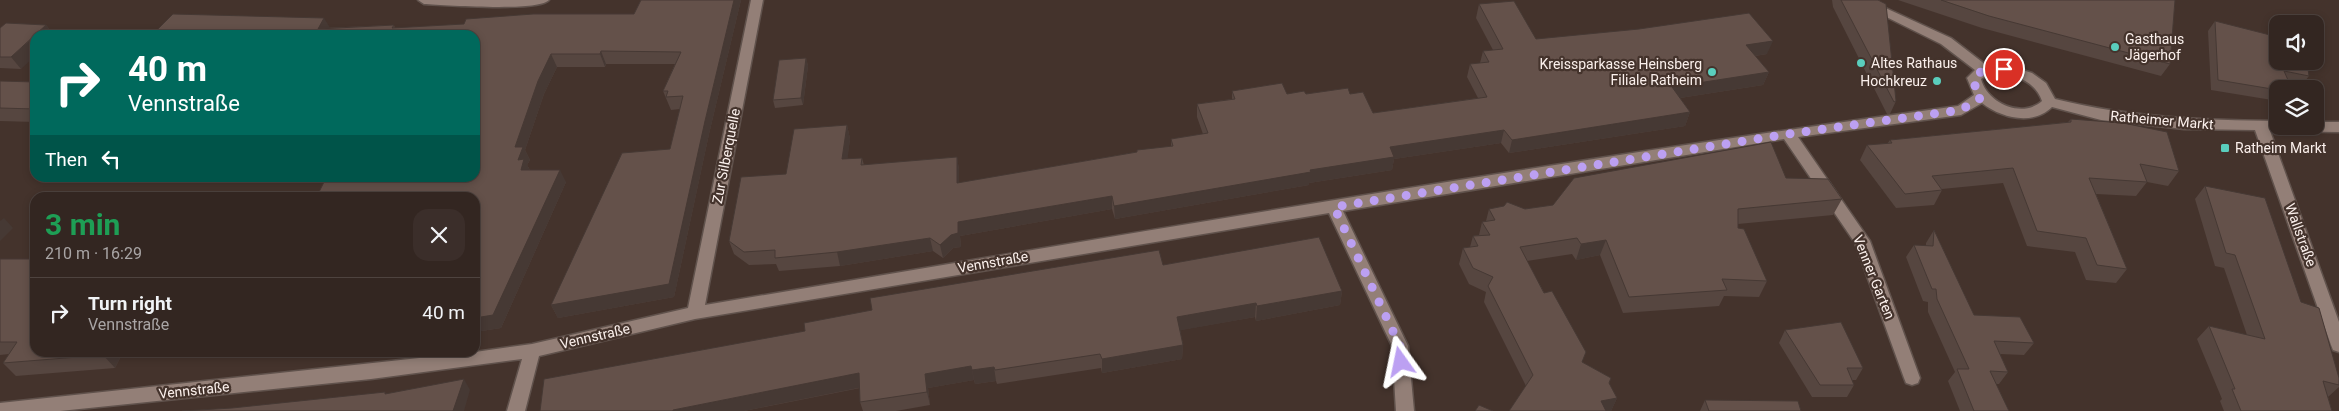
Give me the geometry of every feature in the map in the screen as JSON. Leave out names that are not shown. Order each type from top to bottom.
[{"type":"street","points":[[424,0],[503,2],[543,0]]},
{"type":"street","name":"Zur Silberquelle","points":[[694,313],[757,0]]},
{"type":"street","points":[[1858,0],[1946,41],[1984,70]]},
{"type":"street","points":[[2004,69],[2026,75],[2043,88],[2049,102],[2045,108],[2036,112],[2023,113],[2008,110],[1982,97],[1977,90],[1974,78],[1984,70],[2004,69]]},
{"type":"street","name":"Vennstraße","points":[[0,410],[371,372],[532,350],[694,313],[1788,134],[1961,110],[1982,97]]},
{"type":"street","name":"Ratheimer Markt","points":[[2049,102],[2101,115],[2184,124],[2269,126]]},
{"type":"street","name":"Wallstraße","points":[[2261,126],[2339,345]]},
{"type":"street","points":[[2324,127],[2339,127]]},
{"type":"street","name":"Venner Garten","points":[[1788,134],[1862,240],[1912,378]]},
{"type":"street","points":[[1334,207],[1400,346],[1405,411]]},
{"type":"street","points":[[516,411],[532,350]]},
{"type":"building","points":[[641,0],[734,0],[669,284],[551,305],[622,153],[670,149],[683,96],[666,97],[668,91],[663,91],[681,52],[601,51],[600,54],[551,54],[538,81],[515,147],[523,147],[518,160],[524,159],[521,170],[560,170],[493,315],[480,317],[480,192],[319,192],[324,182],[480,182],[480,30],[157,30],[173,14],[324,18],[318,29],[394,25],[392,28],[464,24],[466,19],[533,14],[634,14]]},
{"type":"building","points":[[1841,0],[1878,0],[1886,4],[1896,101],[1894,102]]},
{"type":"building","points":[[1941,0],[2175,0],[2170,64],[1989,16]]},
{"type":"building","points":[[1514,1],[1536,39],[1639,29],[1749,13],[1773,41],[1746,45],[1769,72],[1672,87],[1690,112],[1512,140],[1504,130],[1390,147],[1394,157],[1310,170],[1311,172],[1114,206],[1112,196],[958,222],[958,233],[951,235],[940,245],[930,238],[837,252],[775,258],[775,250],[744,252],[729,241],[741,177],[786,174],[794,129],[847,125],[842,159],[862,158],[861,165],[957,157],[957,183],[1137,152],[1137,150],[1173,146],[1171,139],[1208,133],[1197,104],[1235,99],[1232,91],[1282,83],[1287,94],[1304,91],[1306,94],[1348,88],[1350,94],[1363,92],[1373,113],[1487,97],[1470,64],[1489,62],[1483,51],[1503,49],[1479,4]]},
{"type":"building","points":[[2215,21],[2269,35],[2269,70],[2308,70],[2309,76],[2284,71],[2288,80],[2269,80],[2269,88],[2218,80]]},
{"type":"building","points":[[6,23],[46,25],[41,30],[30,30],[30,40],[11,57],[0,57],[0,28]]},
{"type":"building","points":[[806,58],[801,98],[773,100],[779,60]]},
{"type":"building","points":[[0,81],[30,82],[30,109],[0,108]]},
{"type":"building","points":[[2071,119],[2123,123],[2167,132],[2179,171],[2140,164],[2147,182],[2089,178],[2127,269],[2097,265],[2086,238],[2037,231],[2013,168],[1932,176],[1942,190],[1905,194],[1867,145],[1892,143],[1890,140],[2071,122]]},
{"type":"building","points":[[1771,142],[1786,178],[1828,179],[1842,199],[1738,209],[1738,228],[1744,229],[1767,281],[1722,279],[1727,290],[1629,297],[1606,240],[1581,244],[1577,238],[1520,247],[1544,293],[1552,291],[1586,352],[1582,362],[1611,378],[1609,383],[1617,398],[1601,401],[1606,411],[1509,411],[1533,375],[1488,286],[1493,277],[1473,268],[1463,248],[1478,246],[1473,236],[1490,235],[1482,222],[1495,220],[1489,209],[1504,206],[1507,202],[1525,209],[1553,205],[1574,178]]},
{"type":"building","points":[[2205,186],[2265,198],[2301,302],[2319,308],[2339,378],[2339,385],[2323,381],[2332,411],[2241,411],[2232,389],[2235,389],[2209,326],[2265,339],[2235,255],[2226,253]]},
{"type":"building","points":[[1934,230],[1974,315],[2020,317],[2034,343],[1994,341],[2008,372],[1990,371],[2009,411],[1974,411],[1957,369],[1969,369],[1937,299],[1936,289],[1932,289],[1914,245],[1933,246]]},
{"type":"building","points":[[1319,237],[1342,291],[1257,306],[1256,303],[1177,317],[1183,345],[1102,359],[1100,354],[995,370],[994,367],[972,370],[971,366],[925,374],[927,392],[860,402],[859,373],[673,411],[540,411],[544,379],[805,331],[804,323],[872,310],[870,298],[1159,250],[1163,265]]},
{"type":"building","points":[[0,259],[30,259],[30,357],[78,357],[3,363],[17,342],[0,342]]},
{"type":"building","points":[[1841,322],[1863,368],[1847,368],[1854,385],[1820,385],[1785,330]]},
{"type":"building","points":[[464,379],[453,411],[182,411],[232,408],[385,392],[385,394]]},
{"type":"building","points":[[1705,400],[1798,401],[1801,411],[1709,411]]},
{"type":"building","points":[[1479,405],[1493,411],[1475,411]]},
{"type":"place","name":"Gasthaus Jägerhof","points":[[2115,47]]},
{"type":"place","name":"Altes Rathaus","points":[[1861,63]]},
{"type":"place","name":"Kreissparkasse Heinsberg Filiale Ratheim","points":[[1712,72]]},
{"type":"place","name":"Hochkreuz","points":[[1937,81]]},
{"type":"place","name":"Ratheim Markt","points":[[2225,148]]},
{"type":"route","points":[[1401,362],[1400,346],[1334,207],[1788,134],[1961,110],[1982,97],[1974,84],[1974,78],[1978,73],[1993,68],[2004,69]]}]
